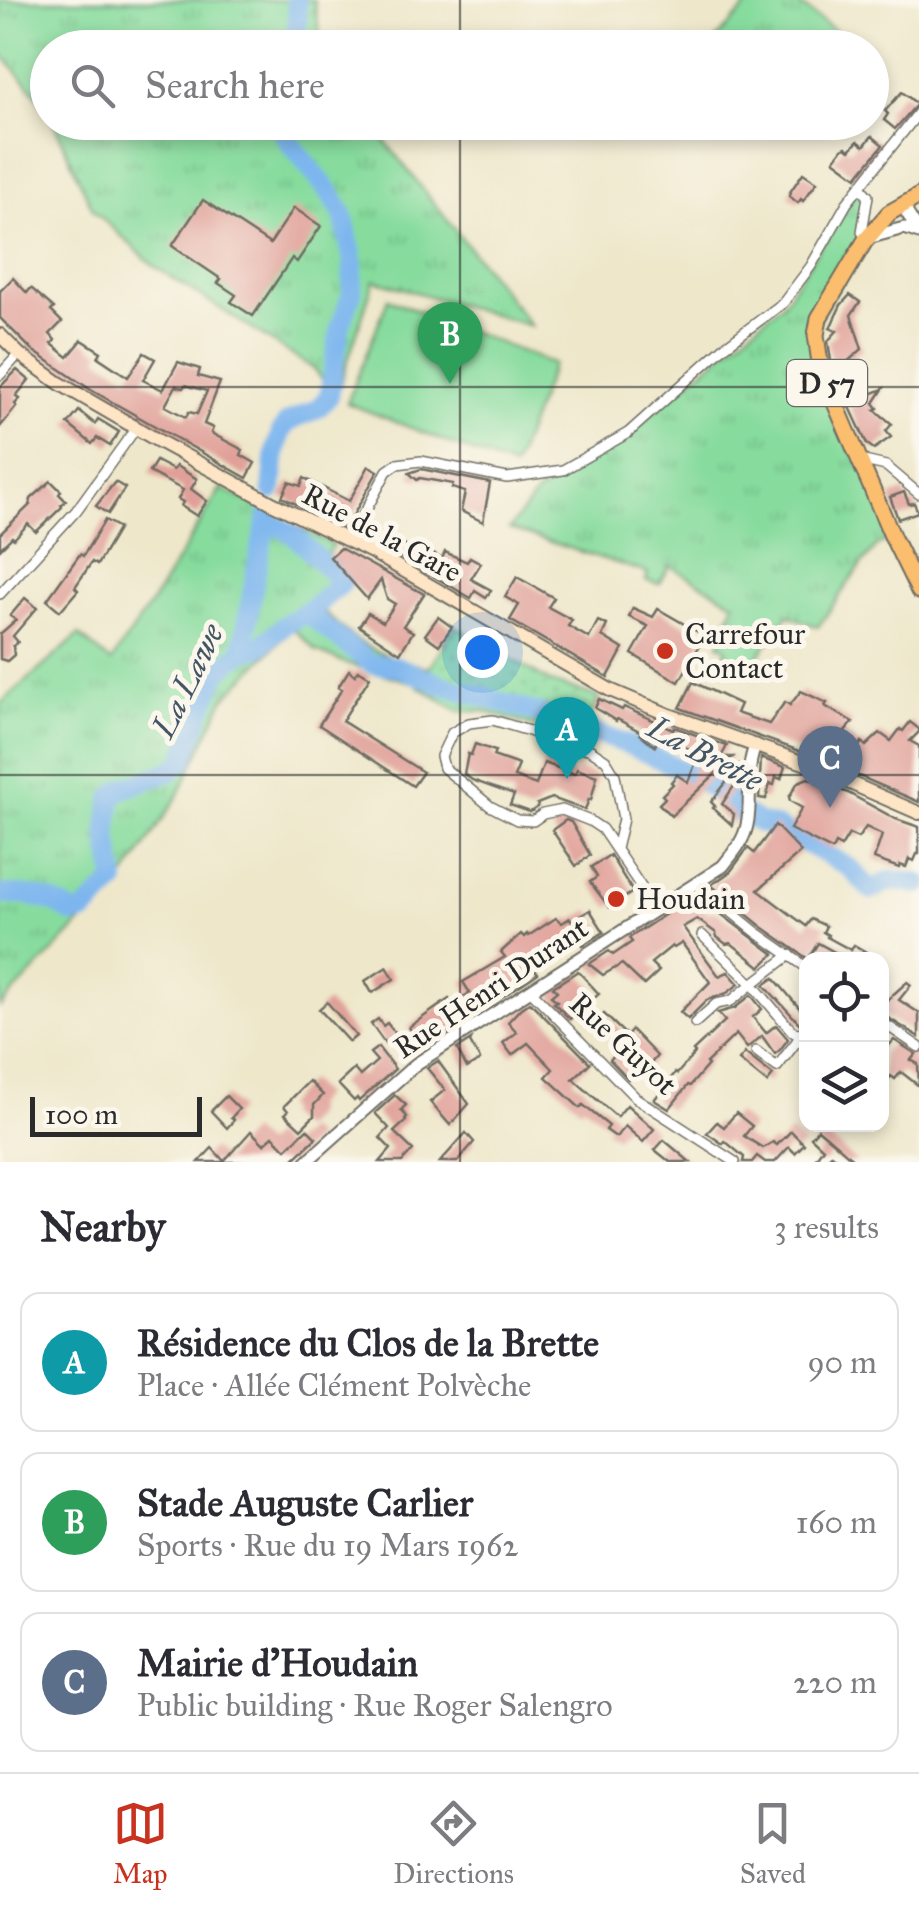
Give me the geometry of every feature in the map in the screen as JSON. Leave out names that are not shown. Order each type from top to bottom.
[{"type":"main road","name":"D 57","points":[[912,199],[889,213],[868,238],[819,318],[816,335],[821,370],[919,591]]},
{"type":"main road","name":"Rue de la Gare","points":[[0,336],[59,383],[136,428],[372,552],[610,690],[669,716],[756,745],[919,814]]},
{"type":"street","points":[[349,542],[387,471],[396,464],[421,461],[507,478],[563,470],[628,433],[724,347],[783,303],[811,266],[847,203],[919,112]]},
{"type":"street","points":[[860,187],[868,196],[862,232],[868,238],[904,228],[919,233]]},
{"type":"street","points":[[912,199],[906,213],[919,233]]},
{"type":"street","points":[[0,375],[19,354]]},
{"type":"street","points":[[0,594],[76,511],[136,428]]},
{"type":"street","points":[[860,460],[886,466],[919,494]]},
{"type":"street","points":[[616,849],[623,818],[614,775],[606,760],[591,750],[493,720],[468,722],[452,733],[441,756],[444,768],[490,806],[517,820],[533,821],[542,814],[562,810],[590,821],[602,829],[656,909]]},
{"type":"street","name":"Rue Henri Durant","points":[[312,1160],[416,1064],[723,866],[736,849],[748,817],[750,765],[756,745]]},
{"type":"street","points":[[697,884],[799,962]]},
{"type":"street","points":[[702,935],[752,984],[792,1032],[799,1032]]},
{"type":"street","points":[[696,1024],[716,1004],[731,1000],[790,955]]},
{"type":"street","name":"Rue Guyot","points":[[531,991],[636,1098],[735,1162]]},
{"type":"street","points":[[889,1027],[919,1046]]},
{"type":"street","points":[[756,1051],[777,1067],[799,1039]]},
{"type":"green space","points":[[0,0],[314,0],[319,30],[30,30],[30,87],[0,52]]},
{"type":"green space","points":[[753,0],[793,0],[834,30],[725,30]]},
{"type":"green space","points":[[62,140],[384,140],[531,326],[374,280],[336,397],[314,369],[154,266],[93,210]]},
{"type":"green space","points":[[860,187],[868,196],[863,222],[868,238],[819,318],[817,354],[893,538],[878,545],[861,565],[818,627],[788,615],[756,659],[743,662],[736,670],[723,659],[727,649],[719,644],[732,622],[728,619],[735,603],[670,566],[659,584],[646,580],[648,573],[509,529],[538,492],[628,433],[783,303]]},
{"type":"green space","points":[[388,299],[553,364],[513,468],[347,403]]},
{"type":"green space","points":[[221,488],[333,545],[325,559],[348,584],[321,609],[369,647],[427,667],[412,682],[345,663],[316,651],[293,628],[224,699],[178,796],[126,876],[0,1007],[0,704],[79,635],[111,662]]},
{"type":"green space","points":[[455,626],[550,682],[599,697],[579,740],[483,711],[459,711],[418,686]]},
{"type":"building","points":[[902,92],[917,104],[895,129],[889,124],[889,107]]},
{"type":"building","points":[[869,140],[883,145],[857,177],[834,160],[842,149],[850,150],[858,141],[864,146]]},
{"type":"building","points":[[803,173],[817,182],[798,203],[789,196]]},
{"type":"building","points":[[203,200],[270,244],[294,208],[321,226],[297,262],[292,258],[253,316],[231,302],[236,295],[218,283],[221,279],[172,246]]},
{"type":"building","points":[[13,278],[27,293],[31,288],[54,308],[51,311],[62,322],[50,334],[55,340],[52,344],[68,357],[82,340],[101,352],[98,357],[128,377],[144,353],[155,359],[143,380],[163,390],[178,362],[200,369],[198,376],[220,382],[204,424],[213,428],[211,433],[243,450],[241,455],[255,463],[247,478],[91,390],[32,350],[0,318],[0,291]],"holes":[[[176,386],[207,391],[197,414],[189,412],[186,417],[165,406]]]},
{"type":"building","points":[[850,295],[860,302],[851,315],[862,349],[836,372],[828,341],[837,331],[830,328]]},
{"type":"building","points":[[17,370],[29,380],[16,396],[20,399],[17,406],[0,427],[0,387]]},
{"type":"building","points":[[883,389],[874,403],[878,408],[875,410],[892,424],[886,431],[891,437],[874,449],[867,444],[850,407],[862,403],[860,398]]},
{"type":"building","points":[[79,411],[95,424],[98,419],[119,432],[110,446],[97,438],[92,444],[68,424]]},
{"type":"building","points":[[156,461],[173,470],[176,466],[197,479],[191,489],[207,501],[197,516],[181,506],[183,502],[178,499],[183,490],[149,472]]},
{"type":"building","points":[[369,466],[378,471],[346,528],[282,497],[289,482],[301,486],[304,478],[349,501]]},
{"type":"building","points":[[421,469],[490,483],[483,522],[461,511],[465,492],[452,488],[453,484],[417,480],[409,473]]},
{"type":"building","points":[[51,481],[66,501],[62,507],[36,532],[28,524],[0,549],[0,534]]},
{"type":"building","points":[[115,482],[125,488],[108,514],[96,506]]},
{"type":"building","points":[[904,492],[918,512],[898,519],[890,497]]},
{"type":"building","points":[[105,520],[119,528],[97,565],[92,562],[75,587],[78,590],[60,611],[47,600],[80,554],[83,556]]},
{"type":"building","points":[[393,539],[424,557],[428,551],[442,559],[445,552],[467,562],[470,557],[481,563],[471,579],[491,590],[486,598],[475,591],[471,598],[387,549]]},
{"type":"building","points":[[340,548],[424,594],[403,626],[413,632],[400,653],[359,626],[368,613],[383,622],[395,604],[387,599],[381,580],[367,599],[330,557]]},
{"type":"building","points":[[517,577],[554,598],[548,607],[572,620],[568,626],[589,638],[598,621],[607,625],[602,636],[623,649],[608,677],[510,620],[519,605],[505,597]]},
{"type":"building","points":[[25,598],[37,608],[13,636],[18,642],[13,646],[14,655],[7,661],[0,659],[0,634],[16,620],[10,616]]},
{"type":"building","points":[[633,608],[653,617],[658,609],[705,636],[679,682],[632,654],[648,626],[629,617]]},
{"type":"building","points":[[438,617],[452,627],[439,645],[425,635]]},
{"type":"building","points":[[349,670],[370,677],[342,721],[423,772],[413,786],[319,725]]},
{"type":"building","points":[[693,682],[740,704],[736,713],[769,724],[785,702],[790,705],[801,691],[827,703],[825,706],[853,722],[844,733],[859,746],[862,742],[866,746],[880,733],[891,741],[910,722],[919,729],[910,741],[919,746],[919,802],[808,754],[680,708]]},
{"type":"building","points":[[599,699],[727,746],[721,757],[733,757],[671,816],[659,804],[665,798],[662,795],[677,775],[688,782],[700,752],[658,739],[655,746],[641,732],[595,708]]},
{"type":"building","points":[[475,744],[495,751],[493,756],[519,765],[514,777],[536,785],[544,763],[575,774],[577,769],[597,776],[591,800],[585,810],[552,798],[530,812],[510,805],[514,795],[464,774],[468,754],[471,755]]},
{"type":"building","points":[[761,758],[785,767],[781,779],[776,777],[774,785],[770,784],[766,799],[759,798]]},
{"type":"building","points":[[739,766],[740,777],[722,804],[734,814],[732,825],[711,802]]},
{"type":"building","points":[[808,778],[919,827],[919,854],[914,861],[909,859],[906,867],[899,868],[874,859],[882,835],[866,827],[858,838],[849,834],[841,847],[835,844],[832,850],[790,829],[802,808],[789,797],[798,782]]},
{"type":"building","points":[[566,820],[590,855],[576,866],[552,830]]},
{"type":"building","points":[[775,825],[801,852],[758,890],[806,926],[811,919],[826,926],[823,932],[827,937],[851,950],[854,945],[866,952],[834,952],[818,943],[812,952],[799,953],[711,885],[730,872],[748,848],[754,853]]},
{"type":"building","points":[[610,855],[633,892],[609,907],[590,882],[597,877],[591,867]]},
{"type":"building","points":[[686,901],[708,912],[717,911],[774,954],[761,967],[697,919],[683,927],[719,976],[728,972],[739,984],[707,1000],[688,1019],[680,1012],[710,982],[682,943],[651,963],[659,971],[644,985],[622,964],[603,975],[589,964],[609,951],[613,955],[632,942],[629,938]]},
{"type":"building","points":[[590,910],[604,932],[583,945],[579,940],[568,946],[535,970],[538,973],[485,1008],[482,1003],[465,1013],[459,1020],[461,1024],[439,1038],[433,1030],[419,1038],[414,1035],[409,1027],[449,999],[452,1003],[470,993],[463,982],[505,957],[501,952],[521,934],[528,936],[556,918],[562,923],[570,918],[572,921]]},
{"type":"building","points":[[387,967],[394,979],[372,993],[365,981]]},
{"type":"building","points":[[578,971],[599,994],[570,1019],[551,996],[557,991],[553,987]]},
{"type":"building","points":[[774,978],[799,1008],[799,1023],[764,985]]},
{"type":"building","points":[[907,982],[911,985],[899,1000],[919,1013],[919,1037],[889,1018],[889,998]]},
{"type":"building","points":[[751,995],[762,1009],[753,1017],[766,1033],[776,1025],[788,1039],[780,1050],[775,1054],[762,1036],[747,1048],[736,1034],[706,1063],[669,1109],[654,1100],[693,1051],[725,1021],[718,1013],[735,1008]]},
{"type":"building","points":[[327,1002],[356,1036],[349,1042],[319,1009]]},
{"type":"building","points":[[530,1002],[590,1063],[573,1079],[617,1117],[627,1105],[654,1129],[643,1142],[625,1126],[616,1137],[606,1130],[609,1126],[583,1105],[580,1108],[546,1077],[553,1069],[528,1043],[512,1055],[503,1043],[517,1032],[508,1022]]},
{"type":"building","points":[[604,1014],[627,1036],[632,1030],[657,1056],[646,1069],[642,1065],[628,1079],[610,1060],[620,1048],[594,1024]]},
{"type":"building","points":[[378,1019],[383,1026],[387,1023],[398,1037],[386,1045],[371,1024]]},
{"type":"building","points":[[471,1040],[480,1060],[467,1068],[457,1049]]},
{"type":"building","points":[[894,1040],[916,1054],[911,1060],[918,1064],[919,1086],[901,1072],[895,1079],[889,1079],[889,1045]]},
{"type":"building","points":[[378,1047],[395,1069],[359,1101],[354,1101],[338,1084],[354,1069],[360,1076],[377,1061],[370,1053]]},
{"type":"building","points":[[745,1053],[773,1075],[767,1083],[739,1060]]},
{"type":"building","points":[[438,1061],[469,1104],[450,1125],[430,1102],[445,1090],[427,1068]]},
{"type":"building","points":[[309,1081],[323,1095],[314,1105],[314,1116],[301,1129],[285,1114],[288,1111],[284,1106]]},
{"type":"building","points":[[395,1095],[406,1105],[401,1110],[407,1117],[394,1132],[413,1150],[402,1162],[380,1162],[391,1149],[380,1138],[389,1128],[375,1113]]},
{"type":"building","points":[[226,1096],[239,1109],[227,1128],[211,1111]]},
{"type":"building","points":[[736,1113],[752,1126],[744,1136],[763,1148],[773,1142],[777,1145],[791,1131],[804,1144],[795,1153],[789,1147],[775,1162],[765,1162],[757,1156],[752,1162],[743,1162],[744,1157],[725,1141],[723,1144],[707,1133],[717,1122],[724,1127]]},
{"type":"building","points":[[307,1129],[316,1138],[291,1162],[199,1162],[212,1148],[224,1161],[251,1131],[264,1144],[273,1136],[286,1149]]},
{"type":"building","points":[[821,1132],[856,1162],[840,1162],[831,1154],[825,1162],[813,1162],[823,1148],[811,1137]]},
{"type":"building","points":[[466,1133],[474,1142],[457,1162],[440,1162]]},
{"type":"building","points":[[664,1140],[690,1162],[670,1162],[655,1150]]},
{"type":"waterway","name":"La Lawe","points":[[296,0],[296,30]]},
{"type":"waterway","name":"La Lawe","points":[[272,490],[281,432],[287,423],[318,408],[329,396],[340,328],[352,293],[353,260],[343,215],[288,140]]},
{"type":"waterway","name":"La Lawe","points":[[0,895],[38,898],[73,914],[84,912],[116,881],[107,833],[112,798],[122,789],[171,771],[184,760],[218,672],[242,652],[269,512]]},
{"type":"waterway","name":"La Brette","points":[[268,520],[295,536],[342,583],[310,610],[314,619],[371,664],[396,666],[629,745],[689,773],[729,800],[738,811],[850,868],[871,890],[892,880],[919,884]]},
{"type":"waterway","points":[[242,652],[259,647],[310,610]]},
{"type":"place","name":"Stade Auguste Carlier","points":[[450,384]]},
{"type":"place","name":"Carrefour Contact","points":[[665,651]]},
{"type":"place","name":"Résidence du Clos de la Brette","points":[[567,779]]},
{"type":"place","name":"Mairie d'Houdain","points":[[830,808]]},
{"type":"place","name":"Houdain","points":[[616,899]]}]
